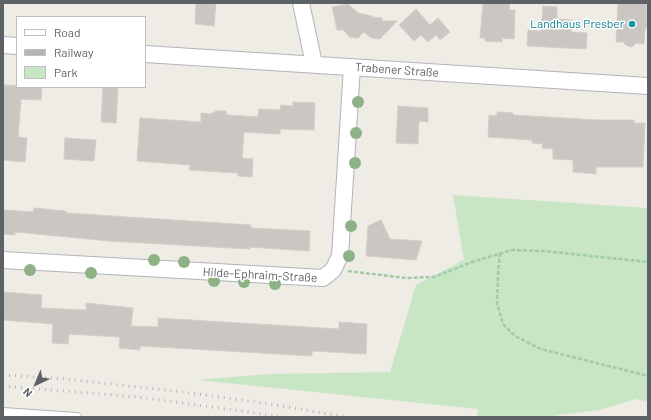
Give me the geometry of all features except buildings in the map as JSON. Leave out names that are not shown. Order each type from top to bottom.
[{"type":"street","points":[[300,3],[314,64]]},
{"type":"street","points":[[3,45],[16,46]]},
{"type":"street","name":"Trabener Straße","points":[[146,54],[648,86]]},
{"type":"street","name":"Hilde-Ephraim-Straße","points":[[3,260],[323,278],[333,270],[340,256],[352,67]]},
{"type":"lane","points":[[3,412],[77,417]]},
{"type":"path","points":[[350,272],[406,278],[434,277],[512,250],[544,251],[648,262]]},
{"type":"path","points":[[500,253],[497,303],[503,324],[515,336],[541,349],[648,376]]},
{"type":"green space","points":[[453,195],[648,208],[648,402],[636,399],[599,410],[545,417],[477,417],[478,409],[198,380],[269,374],[390,372],[416,285],[464,260]]},
{"type":"railway","points":[[3,375],[66,379],[183,392],[270,404],[346,417]]},
{"type":"railway","points":[[3,386],[138,397],[285,417]]},
{"type":"place","name":"Landhaus Presber","points":[[632,24]]}]
